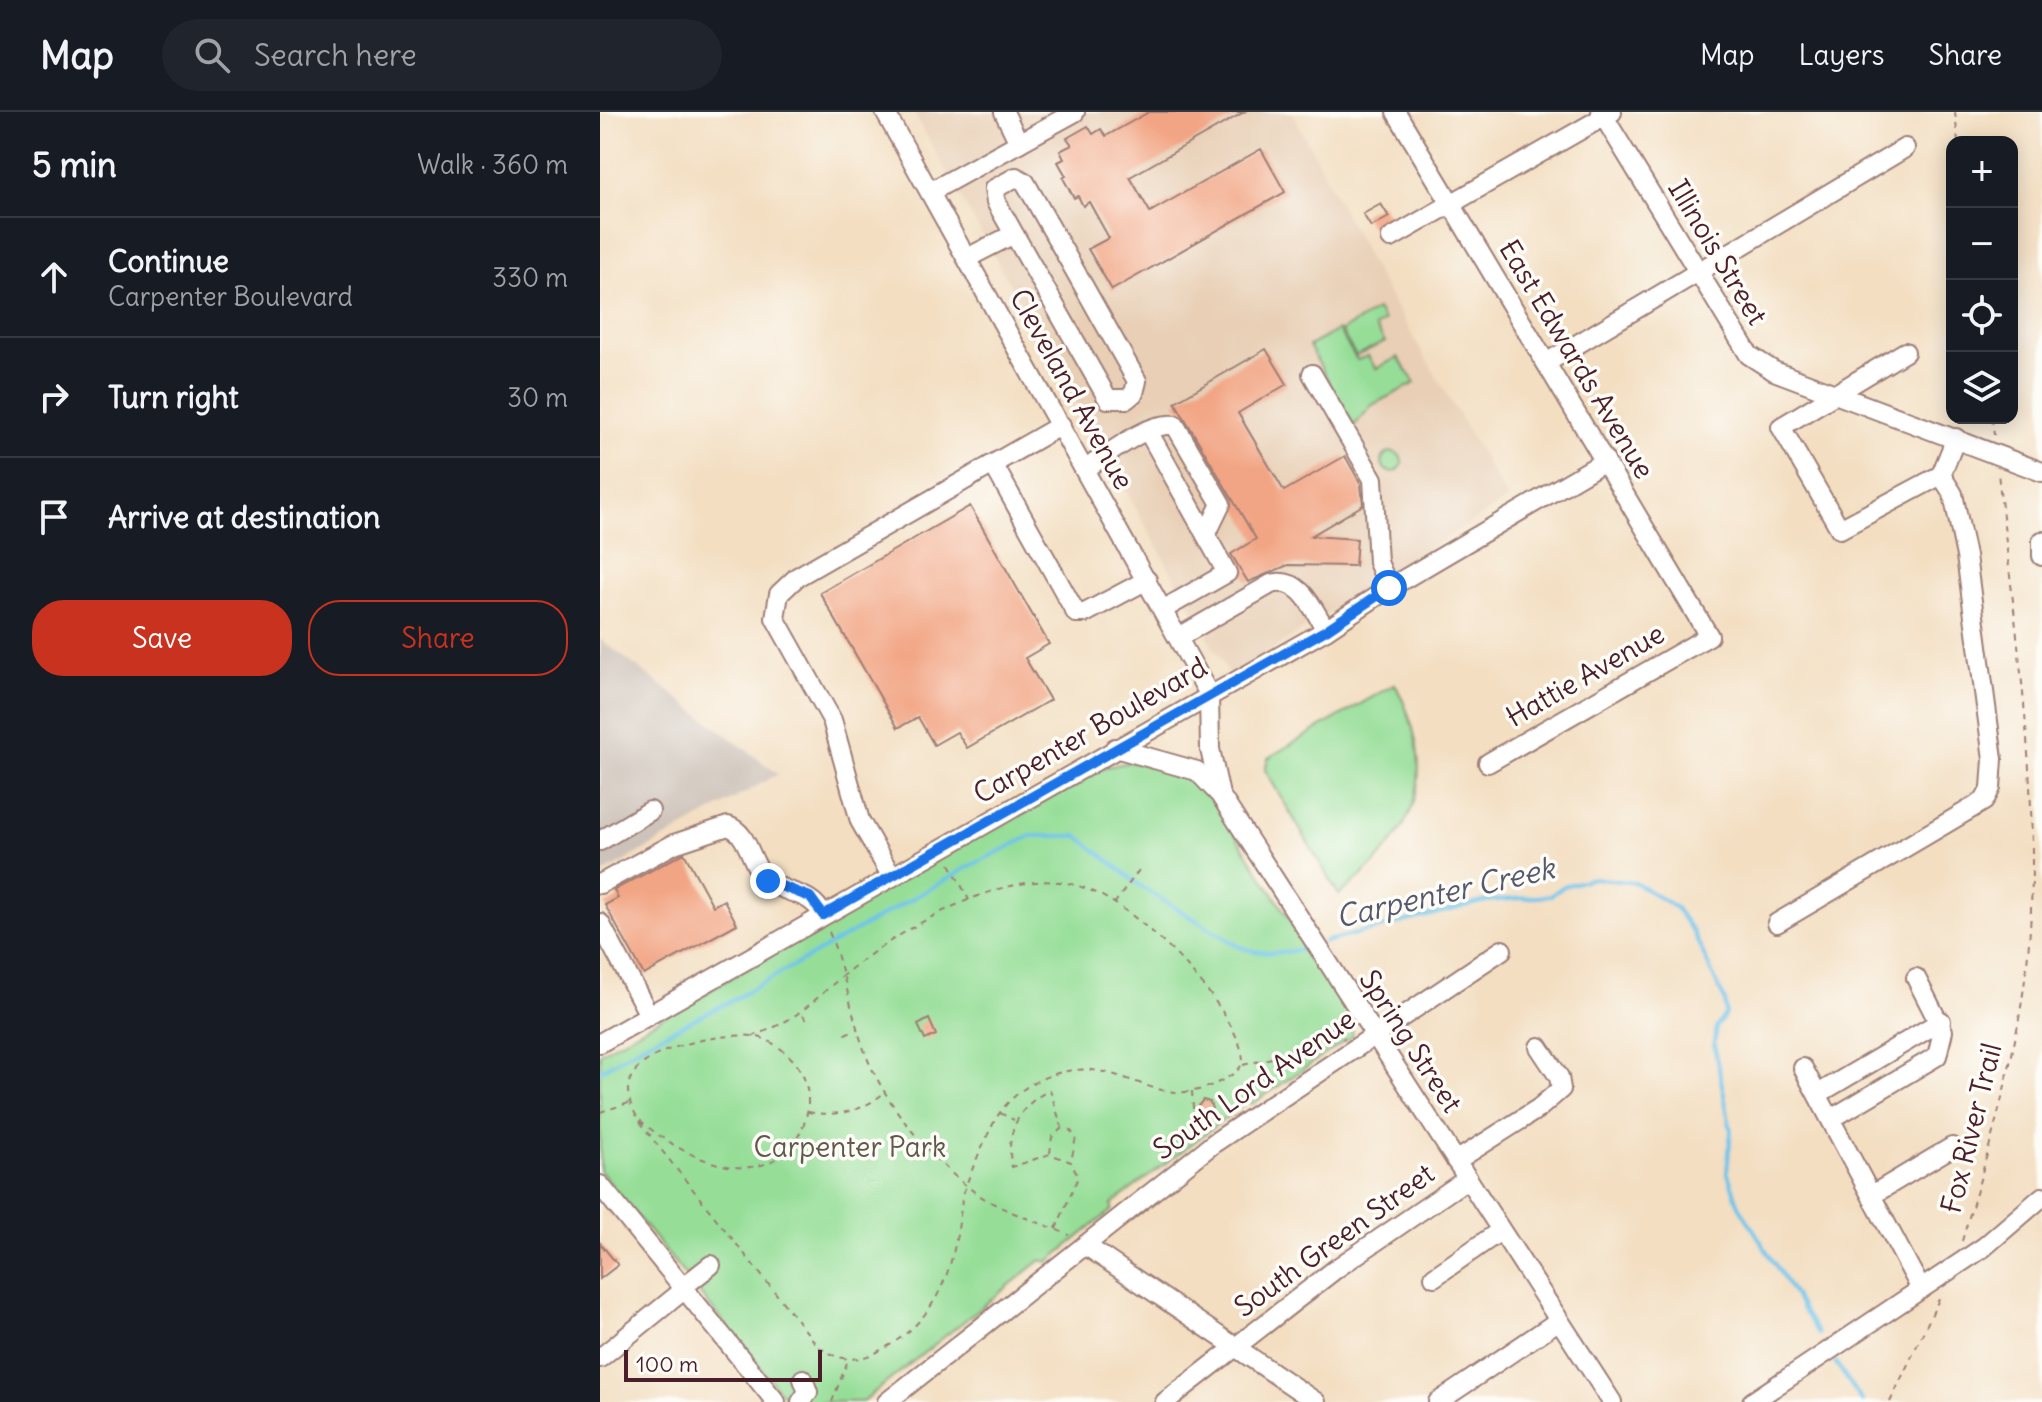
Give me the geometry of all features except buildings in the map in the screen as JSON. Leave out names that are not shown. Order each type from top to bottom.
[{"type":"street","name":"Cleveland Avenue","points":[[885,112],[1209,694]]},
{"type":"street","points":[[1004,112],[1019,143]]},
{"type":"street","points":[[930,192],[1075,112]]},
{"type":"street","name":"East Edwards Avenue","points":[[1396,112],[1709,636]]},
{"type":"street","points":[[1391,238],[1452,206],[1605,114]]},
{"type":"street","name":"Illinois Street","points":[[1605,114],[1749,355],[1774,371],[2042,472]]},
{"type":"street","points":[[1546,363],[1905,148]]},
{"type":"street","points":[[1016,177],[1025,182],[1137,381],[1134,393],[1127,399],[1108,399],[1014,234],[996,202],[994,189],[1016,177]]},
{"type":"street","points":[[967,258],[1014,234]]},
{"type":"street","points":[[1905,352],[1781,427],[1840,529],[1941,475],[1956,438]]},
{"type":"street","points":[[1312,374],[1373,479],[1378,562],[1389,588]]},
{"type":"street","points":[[1085,469],[1148,431],[1164,424],[1175,425],[1221,504],[1206,535]]},
{"type":"street","points":[[892,877],[860,821],[832,720],[779,630],[775,607],[786,585],[797,577],[1061,425]]},
{"type":"street","points":[[1148,431],[1227,573],[1164,609]]},
{"type":"street","name":"Carpenter Boulevard","points":[[600,1043],[1326,630],[1389,588],[1605,461]]},
{"type":"street","points":[[993,464],[1076,613],[1085,613],[1147,580]]},
{"type":"street","points":[[1777,923],[1984,801],[1989,793],[1993,759],[1966,556],[1953,494],[1941,475]]},
{"type":"street","points":[[2042,541],[2042,556]]},
{"type":"street","points":[[1179,637],[1271,584],[1283,582],[1301,591],[1326,630]]},
{"type":"street","name":"Hattie Avenue","points":[[1488,763],[1709,636]]},
{"type":"street","name":"Spring Street","points":[[1209,694],[1210,749],[1220,795],[1612,1402]]},
{"type":"street","points":[[1115,748],[1197,771],[1220,795]]},
{"type":"street","points":[[600,841],[650,811]]},
{"type":"street","points":[[600,884],[674,844],[728,826],[740,833],[768,881],[810,897],[823,915]]},
{"type":"street","points":[[600,923],[649,1015]]},
{"type":"street","name":"South Lord Avenue","points":[[887,1402],[1214,1143],[1502,950]]},
{"type":"street","points":[[1831,1119],[1931,1062],[1943,1041],[1941,1021],[1916,978]]},
{"type":"street","points":[[1818,1094],[1941,1021]]},
{"type":"street","points":[[1456,1161],[1539,1108],[1561,1089],[1559,1077],[1539,1047]]},
{"type":"street","points":[[1803,1068],[1921,1289]]},
{"type":"street","points":[[1872,1195],[1952,1147]]},
{"type":"street","name":"South Green Street","points":[[1165,1402],[1359,1252],[1467,1179]]},
{"type":"street","points":[[600,1185],[776,1402]]},
{"type":"street","points":[[1752,1402],[1955,1266],[2014,1224],[2042,1197]]},
{"type":"street","points":[[1434,1277],[1500,1231]]},
{"type":"street","points":[[1085,1245],[1316,1402]]},
{"type":"street","points":[[600,1358],[711,1265]]},
{"type":"street","points":[[1438,1402],[1558,1321]]},
{"type":"street","points":[[801,1402],[808,1392],[803,1379]]},
{"type":"path","points":[[1955,112],[1957,136]]},
{"type":"path","name":"Fox River Trail","points":[[1955,1266],[2011,1072],[2032,910],[2029,751],[1993,424]]},
{"type":"path","points":[[950,864],[969,901]]},
{"type":"path","points":[[1114,905],[1139,870]]},
{"type":"path","points":[[1242,1064],[1237,1041],[1198,979],[1165,944],[1114,905],[1081,887],[1048,881],[1022,884],[969,901],[908,931],[845,975],[802,1014],[753,1036],[707,1040],[655,1055],[631,1074],[630,1103],[640,1120],[817,1345],[828,1354],[848,1359],[868,1356],[892,1343],[935,1298],[956,1252],[966,1185],[1000,1113],[1034,1083],[1077,1070],[1102,1071],[1163,1092],[1192,1091],[1229,1077],[1242,1064],[1255,1065],[1280,1056],[1351,1017]]},
{"type":"path","points":[[830,935],[845,975],[868,1059],[886,1092],[928,1146],[966,1185],[997,1205],[1085,1245]]},
{"type":"path","points":[[802,1014],[808,1022]]},
{"type":"path","points":[[845,1034],[858,1028]]},
{"type":"path","points":[[640,1120],[658,1135],[701,1157],[747,1168],[768,1162],[786,1151],[799,1136],[807,1112],[808,1091],[796,1063],[778,1047],[753,1036]]},
{"type":"path","points":[[1062,1128],[1050,1090],[1030,1102],[1015,1121],[1010,1143],[1012,1167],[1050,1154],[1071,1162]]},
{"type":"path","points":[[1192,1091],[1196,1115],[1214,1143]]},
{"type":"path","points":[[807,1112],[832,1115],[851,1112],[886,1092]]},
{"type":"path","points":[[600,1112],[630,1103]]},
{"type":"path","points":[[1000,1113],[1015,1121]]},
{"type":"path","points":[[1056,1230],[1078,1177],[1071,1162],[1076,1137],[1070,1130],[1062,1128]]},
{"type":"path","points":[[1050,1154],[1052,1137],[1062,1128]]},
{"type":"path","points":[[1890,1402],[1942,1293]]},
{"type":"path","points":[[832,1402],[848,1359]]},
{"type":"shaded area","points":[[913,112],[1292,112],[1377,275],[1508,499],[1230,676]]},
{"type":"shaded area","points":[[600,639],[778,774],[600,875]]},
{"type":"green space","points":[[1377,310],[1384,321],[1375,327],[1385,342],[1356,356],[1341,331]]},
{"type":"green space","points":[[1338,330],[1357,360],[1368,356],[1376,369],[1398,357],[1415,383],[1372,405],[1354,426],[1309,346]]},
{"type":"green space","points":[[1392,452],[1399,455],[1402,462],[1399,469],[1392,472],[1385,469],[1382,462],[1385,455]]},
{"type":"green space","points":[[1395,684],[1410,717],[1417,748],[1419,776],[1414,802],[1403,826],[1387,849],[1339,895],[1265,770],[1268,758]]},
{"type":"green space","name":"Carpenter Park","points":[[1130,762],[1175,774],[1195,784],[1213,800],[1353,1018],[1352,1036],[1252,1104],[1247,1102],[1112,1204],[1112,1210],[1048,1262],[1041,1260],[862,1402],[792,1402],[781,1393],[600,1171],[600,1053],[1065,786],[1097,769]]},
{"type":"waterway","name":"Carpenter Creek","points":[[600,1071],[970,866],[1031,836],[1078,836],[1143,888],[1240,947],[1273,953],[1307,948]]},
{"type":"waterway","name":"Carpenter Creek","points":[[1324,942],[1486,901],[1550,896],[1564,886],[1593,878],[1636,883],[1676,908],[1693,932],[1725,1001],[1726,1014],[1716,1027],[1714,1044],[1731,1131],[1727,1171],[1739,1206],[1818,1334]]},
{"type":"waterway","name":"Carpenter Creek","points":[[1835,1362],[1863,1402]]},
{"type":"route","points":[[768,881],[810,897],[823,915],[1326,630],[1389,588]]}]
